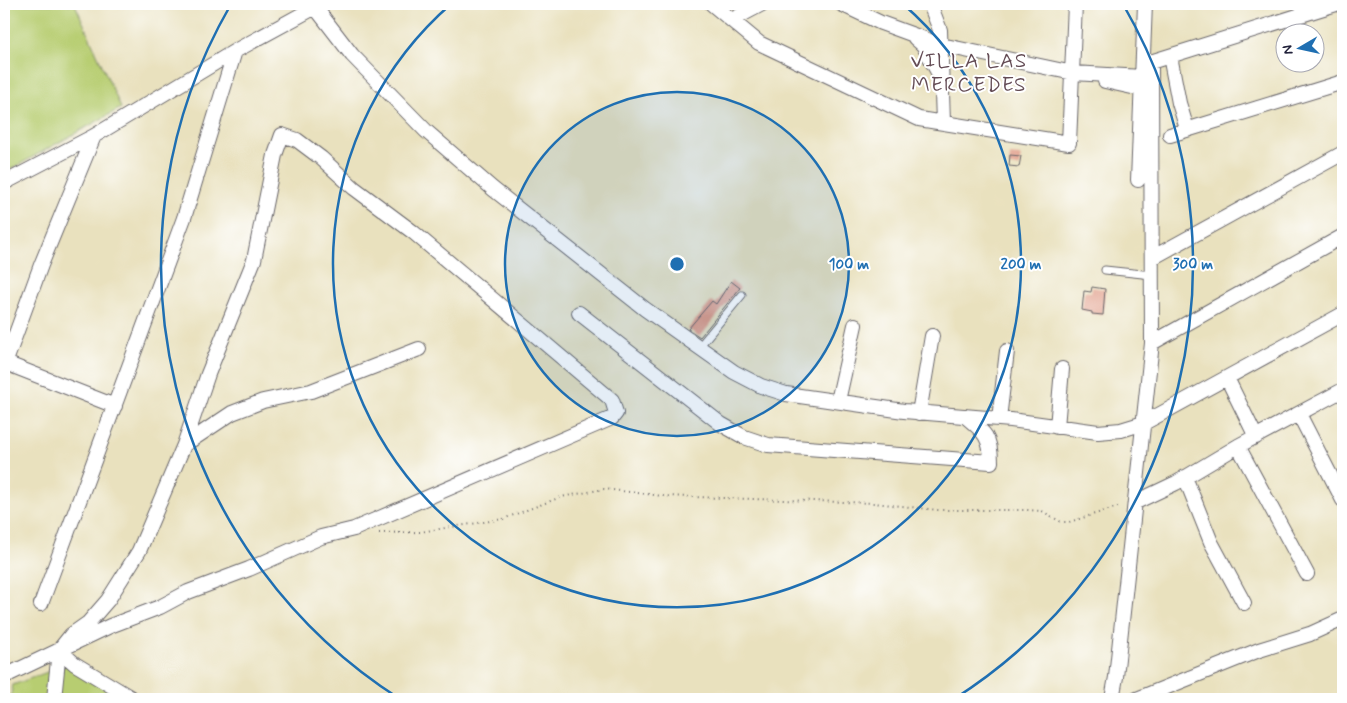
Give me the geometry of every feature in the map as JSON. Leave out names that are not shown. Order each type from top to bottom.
[{"type":"street","points":[[712,4],[759,43],[851,86],[905,114],[919,119],[1069,144],[1075,4]]},
{"type":"street","points":[[732,20],[762,4]]},
{"type":"street","points":[[841,4],[912,35],[941,45],[1073,73],[1144,73],[1170,56],[1336,4]]},
{"type":"street","points":[[930,4],[938,21],[941,45],[943,123]]},
{"type":"street","points":[[1138,180],[1144,73],[1145,4]]},
{"type":"street","points":[[4,183],[94,136],[235,51],[318,5],[352,55],[426,131],[493,190],[645,309],[734,372],[761,386],[786,394],[919,412],[1109,432],[1144,423],[1343,314]]},
{"type":"street","points":[[912,35],[923,45],[943,83]]},
{"type":"street","points":[[41,604],[184,218],[235,51]]},
{"type":"street","points":[[1170,56],[1179,103],[1187,129]]},
{"type":"street","points":[[1112,699],[1136,502],[1152,343],[1152,258],[1144,73]]},
{"type":"street","points":[[1170,135],[1343,82]]},
{"type":"street","points":[[4,677],[59,650],[110,626],[160,607],[188,592],[249,569],[321,537],[354,529],[612,418],[616,413],[612,400],[413,232],[354,188],[321,158],[298,140],[282,135],[275,155],[254,260],[208,374],[184,445],[139,551],[103,606],[88,623],[71,635],[59,650],[54,699]]},
{"type":"street","points":[[94,136],[41,265],[6,361],[8,364],[115,406]]},
{"type":"street","points":[[1152,258],[1343,153]]},
{"type":"street","points":[[1152,343],[1343,236]]},
{"type":"street","points":[[579,313],[720,424],[744,437],[768,445],[991,462],[991,450],[987,437],[965,416]]},
{"type":"street","points":[[838,401],[855,325]]},
{"type":"street","points":[[919,412],[932,336]]},
{"type":"street","points":[[184,445],[224,416],[238,410],[264,401],[311,391],[419,349]]},
{"type":"street","points":[[999,419],[1007,351]]},
{"type":"street","points":[[1057,427],[1062,369]]},
{"type":"street","points":[[1226,378],[1256,437]]},
{"type":"street","points":[[1136,502],[1185,478],[1238,446],[1343,390]]},
{"type":"street","points":[[1299,414],[1343,500]]},
{"type":"street","points":[[1238,446],[1307,574]]},
{"type":"street","points":[[1185,478],[1211,542],[1244,604]]},
{"type":"street","points":[[1137,699],[1260,650],[1310,634],[1343,619]]},
{"type":"street","points":[[59,650],[75,664],[133,699]]},
{"type":"lane","points":[[1105,270],[1152,275]]},
{"type":"lane","points":[[699,347],[742,295]]},
{"type":"path","points":[[354,529],[390,534],[442,529],[503,519],[561,497],[604,489],[663,496],[874,503],[938,510],[1027,510],[1042,512],[1060,522],[1069,522],[1136,502]]},
{"type":"green space","points":[[4,4],[75,4],[121,108],[4,173]]},
{"type":"green space","points":[[66,665],[122,699],[10,699],[13,685]]},
{"type":"building","points":[[1010,155],[1021,156],[1019,167],[1009,166]]},
{"type":"building","points":[[731,281],[740,288],[700,337],[688,329],[712,301],[716,304]]},
{"type":"building","points":[[1092,287],[1105,289],[1103,315],[1092,314],[1092,312],[1082,310],[1084,291],[1091,292]]},
{"type":"district","name":"VILLA LAS MERCEDES","points":[[969,72]]}]
